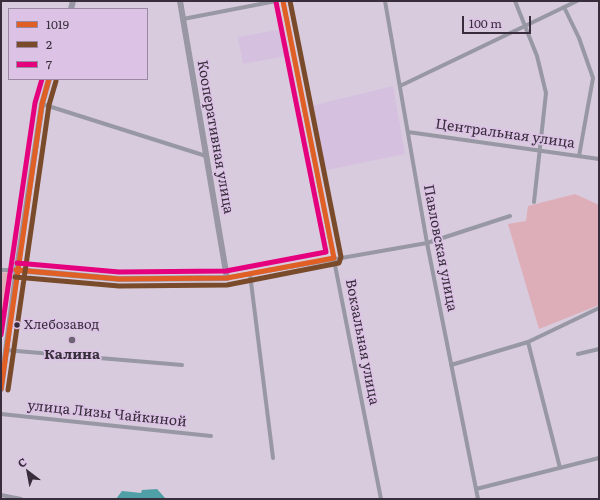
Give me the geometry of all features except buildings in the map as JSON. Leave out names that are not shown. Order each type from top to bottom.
[{"type":"street","name":"Кооперативная улица","points":[[180,1],[227,278]]},
{"type":"street","points":[[183,19],[276,1]]},
{"type":"street","name":"Вокзальная улица","points":[[283,1],[381,499]]},
{"type":"street","name":"Павловская улица","points":[[385,1],[427,243],[478,499]]},
{"type":"street","points":[[516,1],[537,56],[546,93],[534,202]]},
{"type":"street","points":[[400,86],[577,1]]},
{"type":"street","points":[[564,7],[579,38],[593,78],[580,156]]},
{"type":"street","points":[[1,389],[16,270],[42,104],[49,80]]},
{"type":"street","points":[[42,104],[206,156]]},
{"type":"street","name":"Центральная улица","points":[[408,132],[599,159]]},
{"type":"street","points":[[1,270],[119,279],[227,278],[334,258],[427,243],[510,216]]},
{"type":"street","points":[[250,274],[273,458]]},
{"type":"street","points":[[451,365],[528,342],[599,308]]},
{"type":"street","points":[[528,342],[560,468]]},
{"type":"street","points":[[578,354],[599,349]]},
{"type":"street","points":[[5,350],[182,365]]},
{"type":"street","name":"улица Лизы Чайкиной","points":[[1,414],[211,436]]},
{"type":"street","points":[[476,489],[599,458]]},
{"type":"street","points":[[1,495],[21,499]]},
{"type":"shaded area","points":[[282,29],[287,56],[243,64],[238,37]]},
{"type":"shaded area","points":[[393,86],[405,154],[322,171],[311,106]]},
{"type":"shaded area","points":[[575,194],[599,205],[599,305],[539,329],[508,224],[526,221],[528,206]]},
{"type":"shaded area","points":[[1,272],[10,273],[1,328]]},
{"type":"water","points":[[157,489],[166,499],[116,499],[122,491],[141,493],[142,490]]},
{"type":"transit line","name":"1019","points":[[16,270],[119,279],[227,278],[334,258],[283,1]]},
{"type":"transit line","name":"2","points":[[15,277],[119,286],[227,285],[339,263],[341,257],[290,1]]},
{"type":"transit line","name":"7","points":[[17,263],[119,272],[226,271],[326,252],[276,2]]},
{"type":"transit line","name":"7","points":[[1,335],[35,103],[42,80]]},
{"type":"transit line","name":"1019","points":[[1,389],[42,104],[49,80]]},
{"type":"transit line","name":"2","points":[[8,390],[49,105],[56,81]]},
{"type":"place","name":"Хлебозавод","points":[[17,325]]},
{"type":"place","name":"Калина","points":[[72,340]]}]
